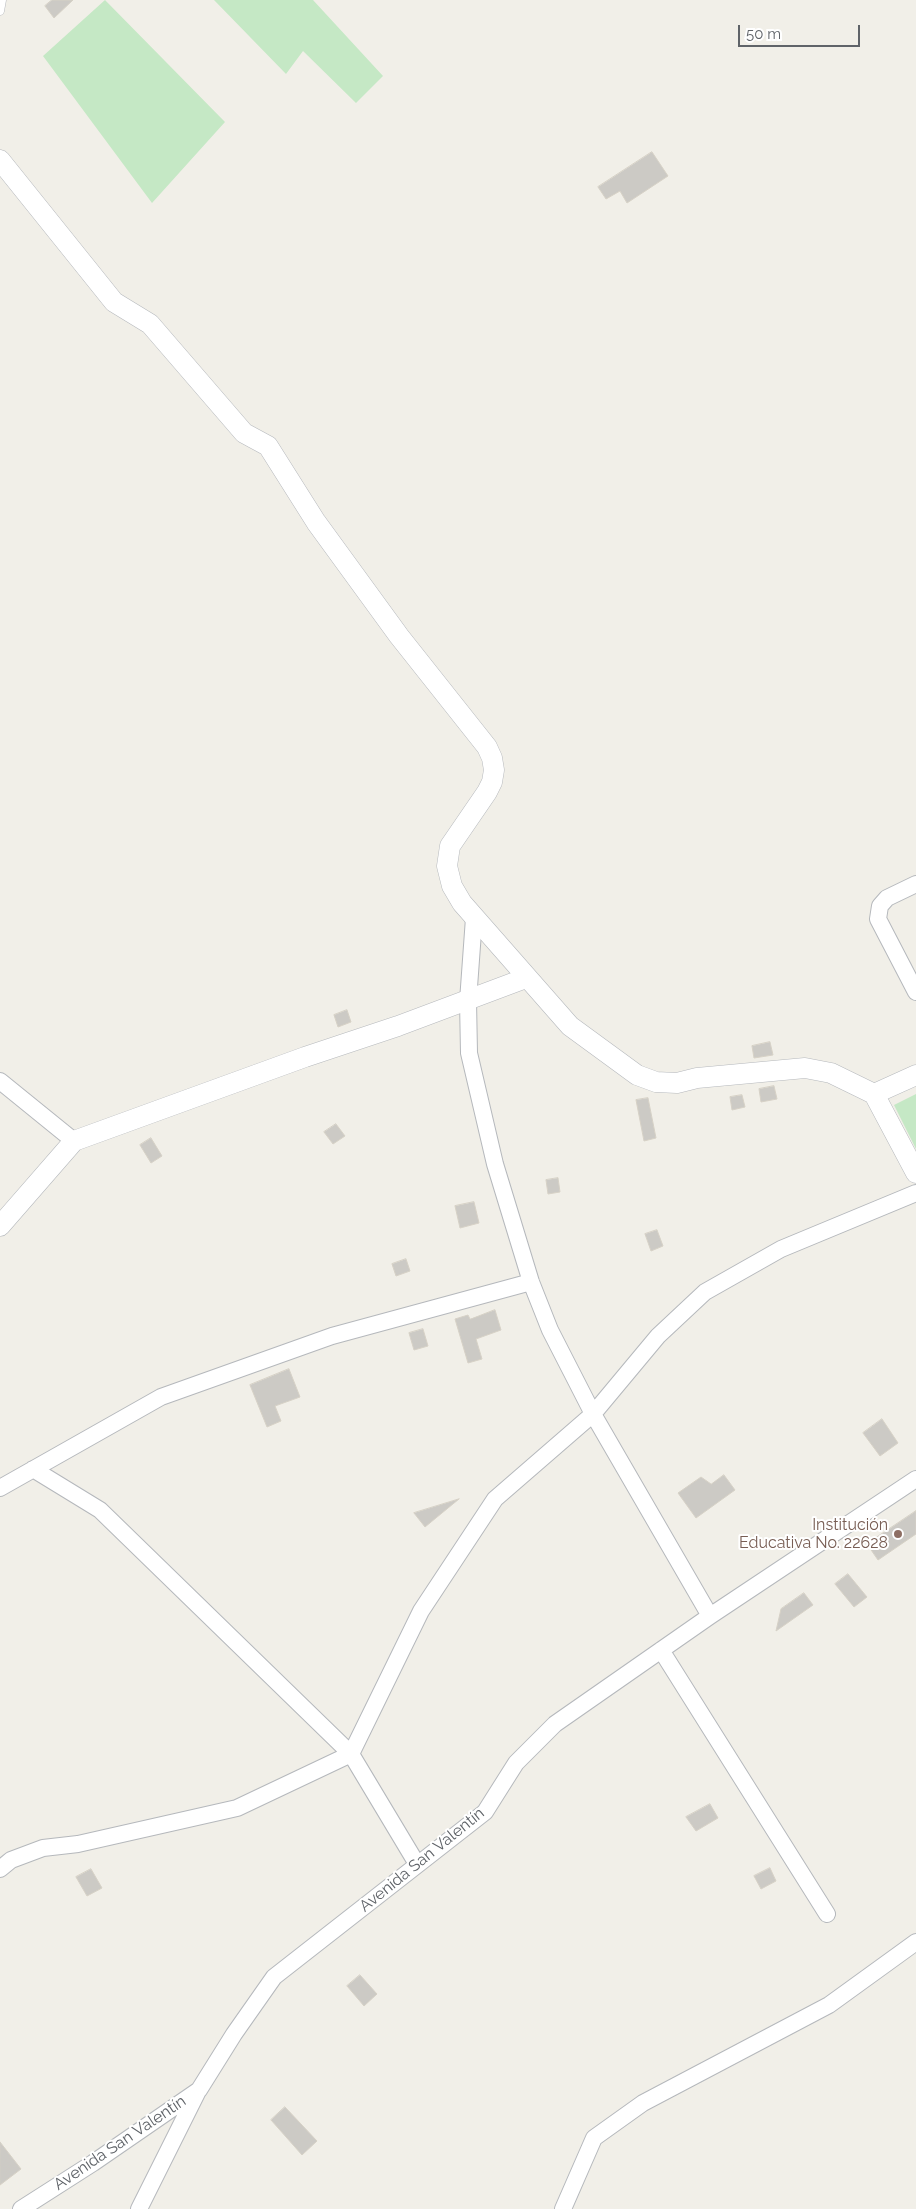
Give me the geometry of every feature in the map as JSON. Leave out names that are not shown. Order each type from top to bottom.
[{"type":"street","points":[[0,160],[114,302],[150,324],[244,434],[268,446],[322,529],[399,636],[487,747],[492,758],[494,770],[492,782],[450,846],[447,866],[452,886],[462,903],[526,978],[570,1026],[637,1075],[656,1082],[677,1083],[697,1078],[805,1068],[831,1073],[874,1094],[916,1174]]},
{"type":"street","points":[[916,884],[887,898],[880,906],[878,919],[916,992]]},
{"type":"street","points":[[474,918],[468,1001],[469,1053],[495,1164],[531,1282],[550,1330],[593,1414],[710,1616]]},
{"type":"street","points":[[0,1226],[74,1141],[296,1060],[468,1001],[526,978]]},
{"type":"street","points":[[874,1094],[916,1075]]},
{"type":"street","points":[[0,1082],[74,1141]]},
{"type":"street","points":[[0,1869],[11,1860],[43,1848],[78,1844],[237,1808],[351,1754],[420,1611],[495,1499],[593,1414],[658,1336],[705,1292],[781,1249],[916,1193]]},
{"type":"street","points":[[0,1488],[161,1398],[332,1336],[531,1282]]},
{"type":"street","points":[[33,1468],[100,1510],[351,1754],[417,1864]]},
{"type":"street","name":"Avenida San Valentín","points":[[21,2209],[93,2163],[199,2090],[234,2034],[274,1977],[486,1812],[516,1764],[555,1724],[710,1616],[916,1479]]},
{"type":"street","points":[[661,1650],[827,1914]]},
{"type":"street","points":[[562,2209],[594,2138],[643,2103],[828,2005],[916,1942]]},
{"type":"street","points":[[139,2209],[199,2090]]},
{"type":"lane","points":[[0,11],[2,0]]},
{"type":"green space","points":[[105,0],[225,122],[152,203],[43,56]]},
{"type":"green space","points":[[214,0],[313,0],[383,76],[356,103],[303,51],[286,74]]},
{"type":"green space","points":[[916,1094],[916,1149],[894,1105]]},
{"type":"building","points":[[52,0],[73,0],[54,18],[45,6]]},
{"type":"building","points":[[652,152],[668,176],[627,203],[620,191],[606,199],[598,187]]},
{"type":"building","points":[[347,1010],[351,1022],[338,1027],[334,1015]]},
{"type":"building","points":[[770,1042],[773,1055],[754,1058],[752,1046]]},
{"type":"building","points":[[774,1086],[777,1099],[761,1102],[759,1089]]},
{"type":"building","points":[[742,1095],[745,1107],[732,1110],[730,1097]]},
{"type":"building","points":[[648,1098],[656,1138],[644,1141],[636,1100]]},
{"type":"building","points":[[336,1124],[345,1136],[333,1144],[324,1132]]},
{"type":"building","points":[[151,1138],[162,1156],[151,1163],[140,1145]]},
{"type":"building","points":[[558,1178],[560,1192],[548,1194],[546,1180]]},
{"type":"building","points":[[474,1202],[479,1223],[460,1228],[455,1206]]},
{"type":"building","points":[[657,1230],[663,1246],[651,1251],[645,1234]]},
{"type":"building","points":[[406,1259],[410,1271],[396,1276],[392,1264]]},
{"type":"building","points":[[495,1310],[501,1330],[476,1339],[482,1359],[468,1363],[455,1319],[468,1315],[470,1319]]},
{"type":"building","points":[[423,1329],[428,1346],[414,1350],[409,1333]]},
{"type":"building","points":[[289,1369],[300,1397],[275,1406],[281,1421],[267,1427],[250,1385]]},
{"type":"building","points":[[882,1419],[898,1443],[880,1456],[863,1433]]},
{"type":"building","points":[[724,1475],[735,1490],[696,1518],[678,1493],[701,1477],[711,1484]]},
{"type":"building","points":[[459,1499],[425,1527],[414,1513]]},
{"type":"building","points":[[916,1511],[916,1534],[878,1560],[867,1544]]},
{"type":"building","points":[[848,1574],[867,1597],[854,1607],[835,1584]]},
{"type":"building","points":[[804,1593],[813,1605],[776,1631],[781,1609]]},
{"type":"building","points":[[710,1804],[718,1818],[696,1831],[686,1817]]},
{"type":"building","points":[[770,1868],[776,1881],[761,1889],[754,1876]]},
{"type":"building","points":[[91,1869],[102,1888],[87,1896],[76,1877]]},
{"type":"building","points":[[360,1975],[377,1994],[364,2006],[347,1986]]},
{"type":"building","points":[[285,2107],[317,2141],[302,2155],[271,2120]]},
{"type":"building","points":[[0,2142],[21,2169],[0,2185]]},
{"type":"place","name":"Institución Educativa No. 22628","points":[[898,1534]]}]
